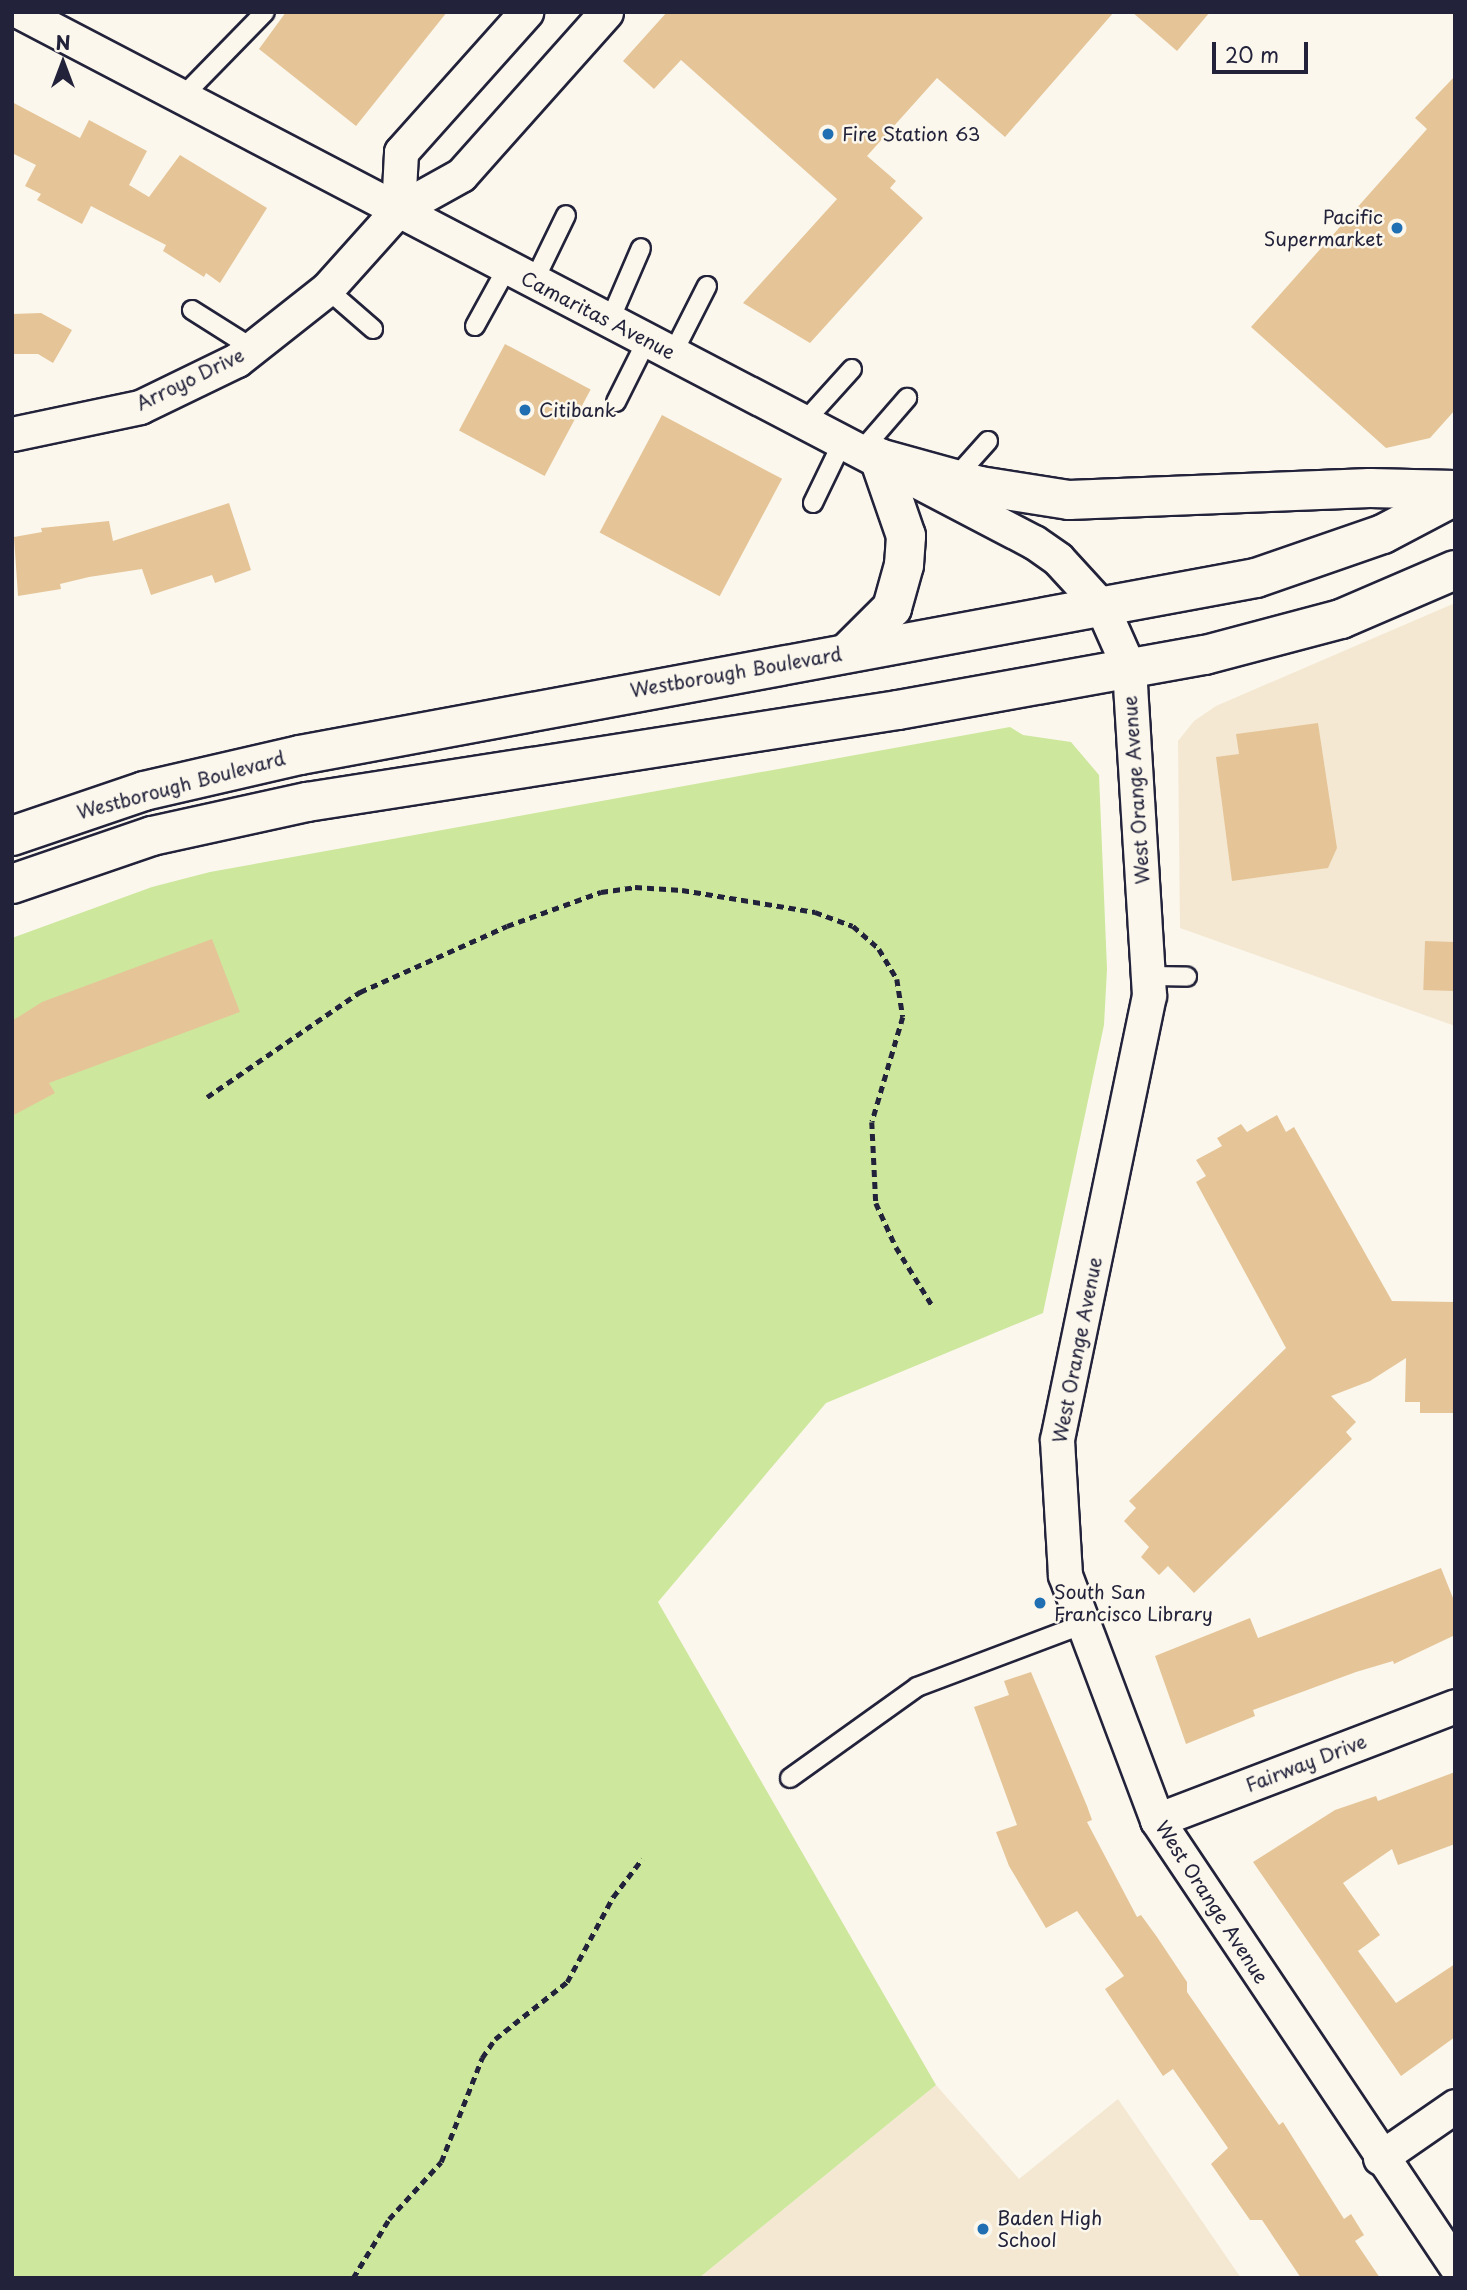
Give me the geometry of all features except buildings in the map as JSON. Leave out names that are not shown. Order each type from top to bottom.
[{"type":"main road","points":[[861,450],[954,479],[1026,495],[1101,500],[1370,488],[1455,490]]},
{"type":"main road","points":[[849,651],[892,608],[904,565],[906,536],[861,450]]},
{"type":"main road","name":"Westborough Boulevard","points":[[12,836],[144,791],[221,771],[849,651],[1256,578],[1321,559],[1383,534],[1455,496]]},
{"type":"main road","points":[[12,884],[152,836],[307,802],[874,714],[1275,639],[1341,620],[1455,570]]},
{"type":"street","name":"Camaritas Avenue","points":[[20,12],[1034,542],[1058,559],[1102,607],[1129,668]]},
{"type":"street","points":[[398,210],[401,152],[526,12]]},
{"type":"street","name":"Arroyo Drive","points":[[12,434],[139,407],[252,348],[327,289],[398,210],[461,175],[606,12]]},
{"type":"street","name":"West Orange Avenue","points":[[1129,668],[1149,995],[1058,1440],[1065,1575],[1081,1625],[1157,1820],[1380,2158],[1455,2265]]},
{"type":"street","name":"Fairway Drive","points":[[1157,1820],[1455,1706]]},
{"type":"street","points":[[1380,2158],[1455,2106]]},
{"type":"lane","points":[[181,98],[265,12]]},
{"type":"lane","points":[[475,326],[520,275],[566,215]]},
{"type":"lane","points":[[610,320],[641,248]]},
{"type":"lane","points":[[616,402],[707,286]]},
{"type":"lane","points":[[327,289],[373,330]]},
{"type":"lane","points":[[192,310],[252,348]]},
{"type":"lane","points":[[805,421],[852,369]]},
{"type":"lane","points":[[813,503],[907,398]]},
{"type":"lane","points":[[954,479],[988,441]]},
{"type":"lane","points":[[1148,976],[1187,977]]},
{"type":"lane","points":[[790,1778],[917,1687],[1081,1625]]},
{"type":"path","points":[[207,1097],[360,992],[507,926],[601,892],[635,887],[737,895],[815,912],[853,926],[879,949],[897,979],[903,1017],[872,1122],[876,1203],[896,1247],[932,1305]]},
{"type":"path","points":[[353,2278],[389,2219],[441,2162],[482,2058],[495,2039],[567,1982],[613,1897],[642,1859]]},
{"type":"shaded area","points":[[1455,603],[1455,1026],[1180,928],[1178,741],[1194,721],[1216,706]]},
{"type":"shaded area","name":"Baden High School","points":[[936,2085],[1019,2179],[1118,2099],[1241,2278],[699,2278]]},
{"type":"green space","points":[[1010,727],[1023,735],[1071,742],[1099,775],[1107,969],[1104,1025],[1043,1313],[826,1403],[658,1602],[936,2085],[699,2278],[12,2278],[12,938],[152,887],[210,872]]},
{"type":"place","name":"Fire Station 63","points":[[828,134]]},
{"type":"place","name":"Pacific Supermarket","points":[[1397,228]]},
{"type":"place","name":"Citibank","points":[[525,410]]},
{"type":"place","name":"South San Francisco Library","points":[[1040,1603]]},
{"type":"place","name":"Baden High School","points":[[983,2229]]}]
